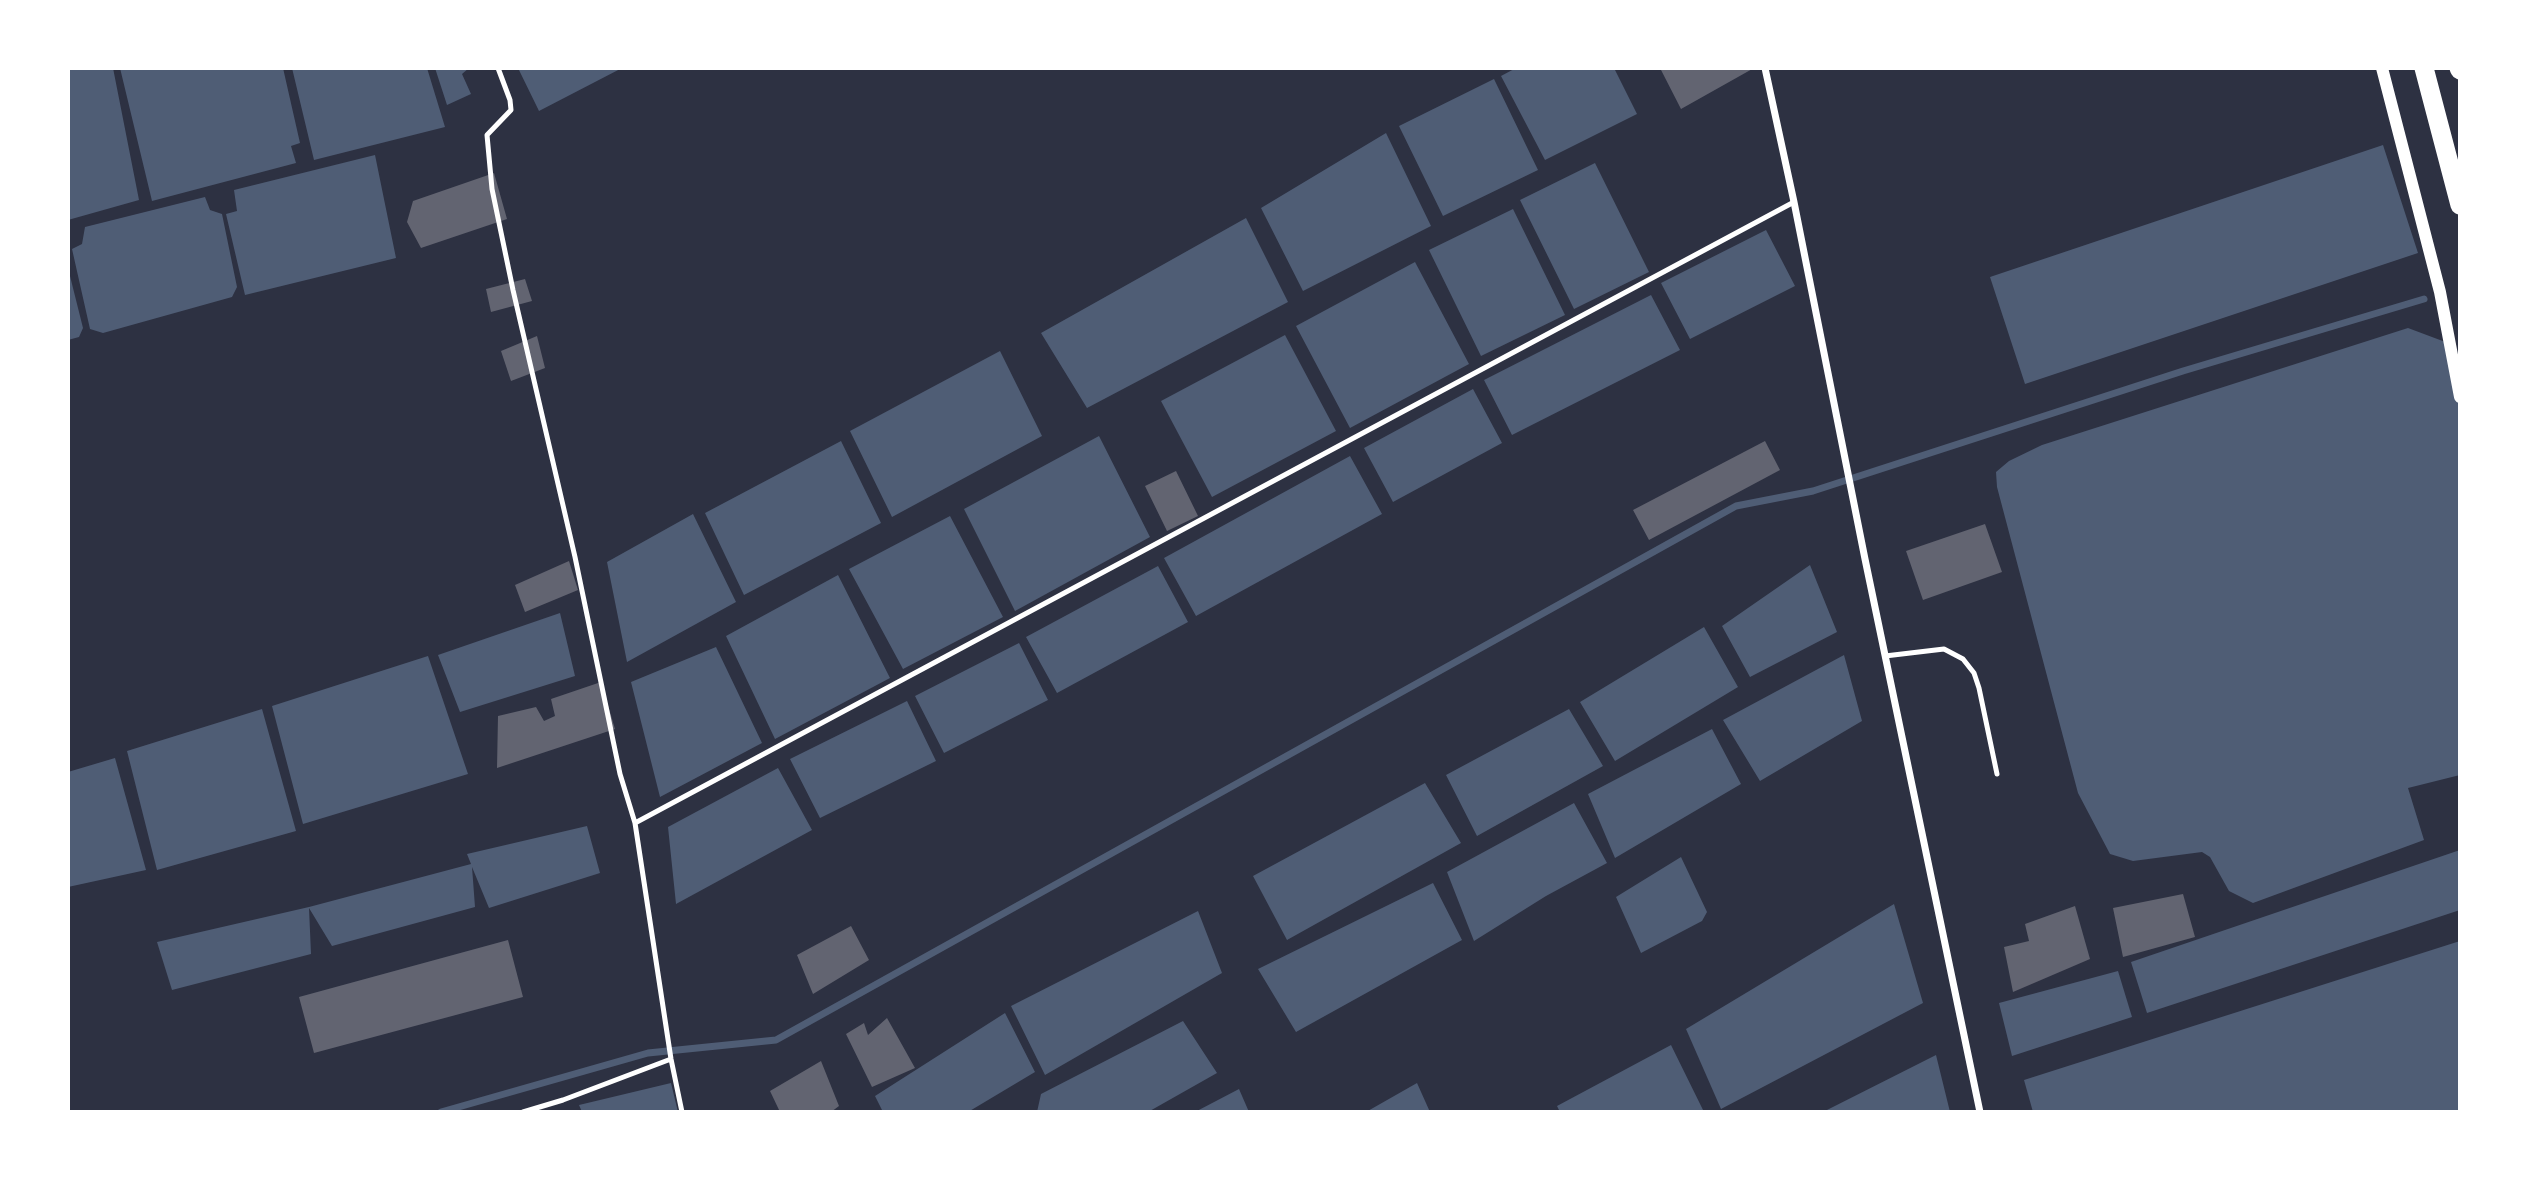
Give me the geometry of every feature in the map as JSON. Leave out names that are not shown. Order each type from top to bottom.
[{"type":"highway","points":[[2424,68],[2460,205]]},
{"type":"street","points":[[1765,68],[1980,1112]]},
{"type":"street","points":[[2382,68],[2440,292],[2460,397]]},
{"type":"lane","points":[[498,68],[511,110],[487,135],[492,190],[575,557],[620,774],[635,824],[671,1059],[682,1112]]},
{"type":"lane","points":[[635,824],[1794,202]]},
{"type":"lane","points":[[1885,656],[1944,649],[1963,659],[1974,673],[1979,688],[1997,774]]},
{"type":"lane","points":[[523,1112],[563,1100],[671,1059]]},
{"type":"water","points":[[68,68],[113,68],[139,200],[68,220]]},
{"type":"water","points":[[120,68],[283,68],[300,143],[291,146],[296,163],[152,201]]},
{"type":"water","points":[[292,68],[427,68],[445,127],[314,160]]},
{"type":"water","points":[[435,68],[469,68],[462,74],[471,94],[447,105]]},
{"type":"water","points":[[518,68],[622,68],[539,111]]},
{"type":"water","points":[[1516,68],[1614,68],[1637,114],[1545,160],[1501,76]]},
{"type":"water","points":[[1494,79],[1538,170],[1443,216],[1399,126]]},
{"type":"water","points":[[1386,133],[1431,226],[1303,291],[1261,208]]},
{"type":"water","points":[[2383,145],[2418,253],[2025,384],[1990,277]]},
{"type":"water","points":[[375,155],[396,258],[245,295],[226,214],[237,211],[234,190]]},
{"type":"water","points":[[1595,163],[1649,272],[1574,309],[1520,200]]},
{"type":"water","points":[[205,197],[210,210],[222,214],[237,287],[232,297],[103,333],[90,329],[72,249],[82,244],[85,227]]},
{"type":"water","points":[[1513,209],[1565,315],[1481,356],[1429,250]]},
{"type":"water","points":[[1246,218],[1288,302],[1087,408],[1041,333]]},
{"type":"water","points":[[1766,230],[1795,286],[1690,339],[1661,283]]},
{"type":"water","points":[[1415,262],[1469,364],[1350,428],[1296,326]]},
{"type":"water","points":[[68,268],[83,328],[79,337],[68,340]]},
{"type":"water","points":[[1651,295],[1680,350],[1512,435],[1484,380]]},
{"type":"water","points":[[2408,328],[2448,343],[2460,370],[2460,775],[2408,788],[2424,840],[2253,903],[2229,891],[2210,857],[2202,852],[2133,861],[2110,854],[2078,793],[1997,487],[1996,472],[2009,461],[2042,445]]},
{"type":"water","points":[[1285,335],[1336,431],[1212,497],[1161,401]]},
{"type":"water","points":[[1000,351],[1042,436],[892,517],[850,431]]},
{"type":"water","points":[[1473,389],[1502,443],[1393,502],[1364,448]]},
{"type":"water","points":[[1099,436],[1150,537],[1015,611],[964,509]]},
{"type":"water","points":[[841,441],[881,523],[744,595],[705,513]]},
{"type":"water","points":[[1350,456],[1382,514],[1196,616],[1164,558]]},
{"type":"water","points":[[693,514],[736,602],[627,662],[607,562]]},
{"type":"water","points":[[950,516],[1003,617],[903,669],[849,569]]},
{"type":"water","points":[[1810,565],[1837,632],[1750,677],[1722,626]]},
{"type":"water","points":[[1158,566],[1188,622],[1057,693],[1026,637]]},
{"type":"water","points":[[838,575],[890,678],[775,739],[726,636]]},
{"type":"water","points":[[560,613],[575,676],[460,712],[438,655]]},
{"type":"water","points":[[1704,627],[1738,687],[1615,761],[1580,702]]},
{"type":"water","points":[[1019,643],[1048,700],[944,753],[915,696]]},
{"type":"water","points":[[716,647],[762,743],[660,797],[631,682]]},
{"type":"water","points":[[1844,655],[1862,721],[1760,781],[1723,720]]},
{"type":"water","points":[[428,656],[468,774],[303,824],[272,706]]},
{"type":"water","points":[[907,701],[936,761],[820,818],[790,759]]},
{"type":"water","points":[[262,709],[296,831],[157,870],[127,751]]},
{"type":"water","points":[[1569,709],[1603,766],[1477,836],[1446,775]]},
{"type":"water","points":[[1712,729],[1741,784],[1615,858],[1588,794]]},
{"type":"water","points":[[115,758],[146,870],[68,887],[68,772]]},
{"type":"water","points":[[778,768],[812,830],[676,904],[668,827]]},
{"type":"water","points":[[1425,783],[1461,843],[1287,940],[1253,876]]},
{"type":"water","points":[[1574,803],[1607,863],[1546,896],[1474,941],[1447,872]]},
{"type":"water","points":[[587,826],[600,873],[489,908],[472,867],[475,907],[332,946],[309,908],[311,954],[172,990],[157,942],[309,907],[471,864],[467,854]]},
{"type":"water","points":[[2460,850],[2460,910],[2147,1013],[2131,962]]},
{"type":"water","points":[[1681,857],[1707,912],[1702,921],[1641,953],[1616,897]]},
{"type":"water","points":[[1433,883],[1462,940],[1296,1032],[1258,969]]},
{"type":"water","points":[[1894,904],[1923,1003],[1721,1109],[1686,1029]]},
{"type":"water","points":[[1198,911],[1222,973],[1045,1075],[1011,1006]]},
{"type":"water","points":[[2460,941],[2460,1112],[2033,1112],[2024,1080]]},
{"type":"water","points":[[2118,971],[2132,1017],[2012,1056],[1999,1003]]},
{"type":"water","points":[[1005,1013],[1035,1072],[968,1112],[883,1112],[875,1096]]},
{"type":"water","points":[[1183,1021],[1217,1073],[1148,1112],[1037,1112],[1041,1094]]},
{"type":"water","points":[[1671,1045],[1704,1112],[1560,1112],[1557,1106]]},
{"type":"water","points":[[1936,1055],[1950,1112],[1823,1112]]},
{"type":"water","points":[[671,1083],[678,1112],[582,1112],[579,1105]]},
{"type":"water","points":[[1417,1083],[1430,1112],[1366,1112]]},
{"type":"water","points":[[1239,1089],[1249,1112],[1195,1112]]},
{"type":"building","points":[[1660,68],[1754,68],[1681,109]]},
{"type":"building","points":[[494,173],[507,219],[421,248],[407,222],[413,201]]},
{"type":"building","points":[[525,279],[532,301],[491,312],[486,289]]},
{"type":"building","points":[[537,336],[545,368],[511,381],[501,351]]},
{"type":"building","points":[[1765,441],[1780,470],[1649,540],[1633,510]]},
{"type":"building","points":[[1176,471],[1198,516],[1167,531],[1145,486]]},
{"type":"building","points":[[1985,524],[2002,572],[1923,600],[1906,551]]},
{"type":"building","points":[[569,561],[578,590],[525,612],[515,585]]},
{"type":"building","points":[[601,682],[615,729],[497,768],[498,716],[536,707],[544,721],[555,716],[551,699]]},
{"type":"building","points":[[2183,894],[2195,937],[2123,957],[2113,908]]},
{"type":"building","points":[[2075,906],[2090,959],[2013,992],[2004,947],[2029,941],[2025,924]]},
{"type":"building","points":[[851,926],[869,960],[813,994],[797,955]]},
{"type":"building","points":[[508,940],[523,997],[314,1053],[299,997]]},
{"type":"building","points":[[887,1018],[915,1068],[872,1087],[846,1034],[864,1023],[868,1035]]},
{"type":"building","points":[[821,1061],[839,1106],[831,1112],[780,1112],[770,1091]]},
{"type":"waterway","points":[[441,1112],[648,1053],[776,1040],[1736,506],[1813,491],[2183,371],[2424,299]]}]
